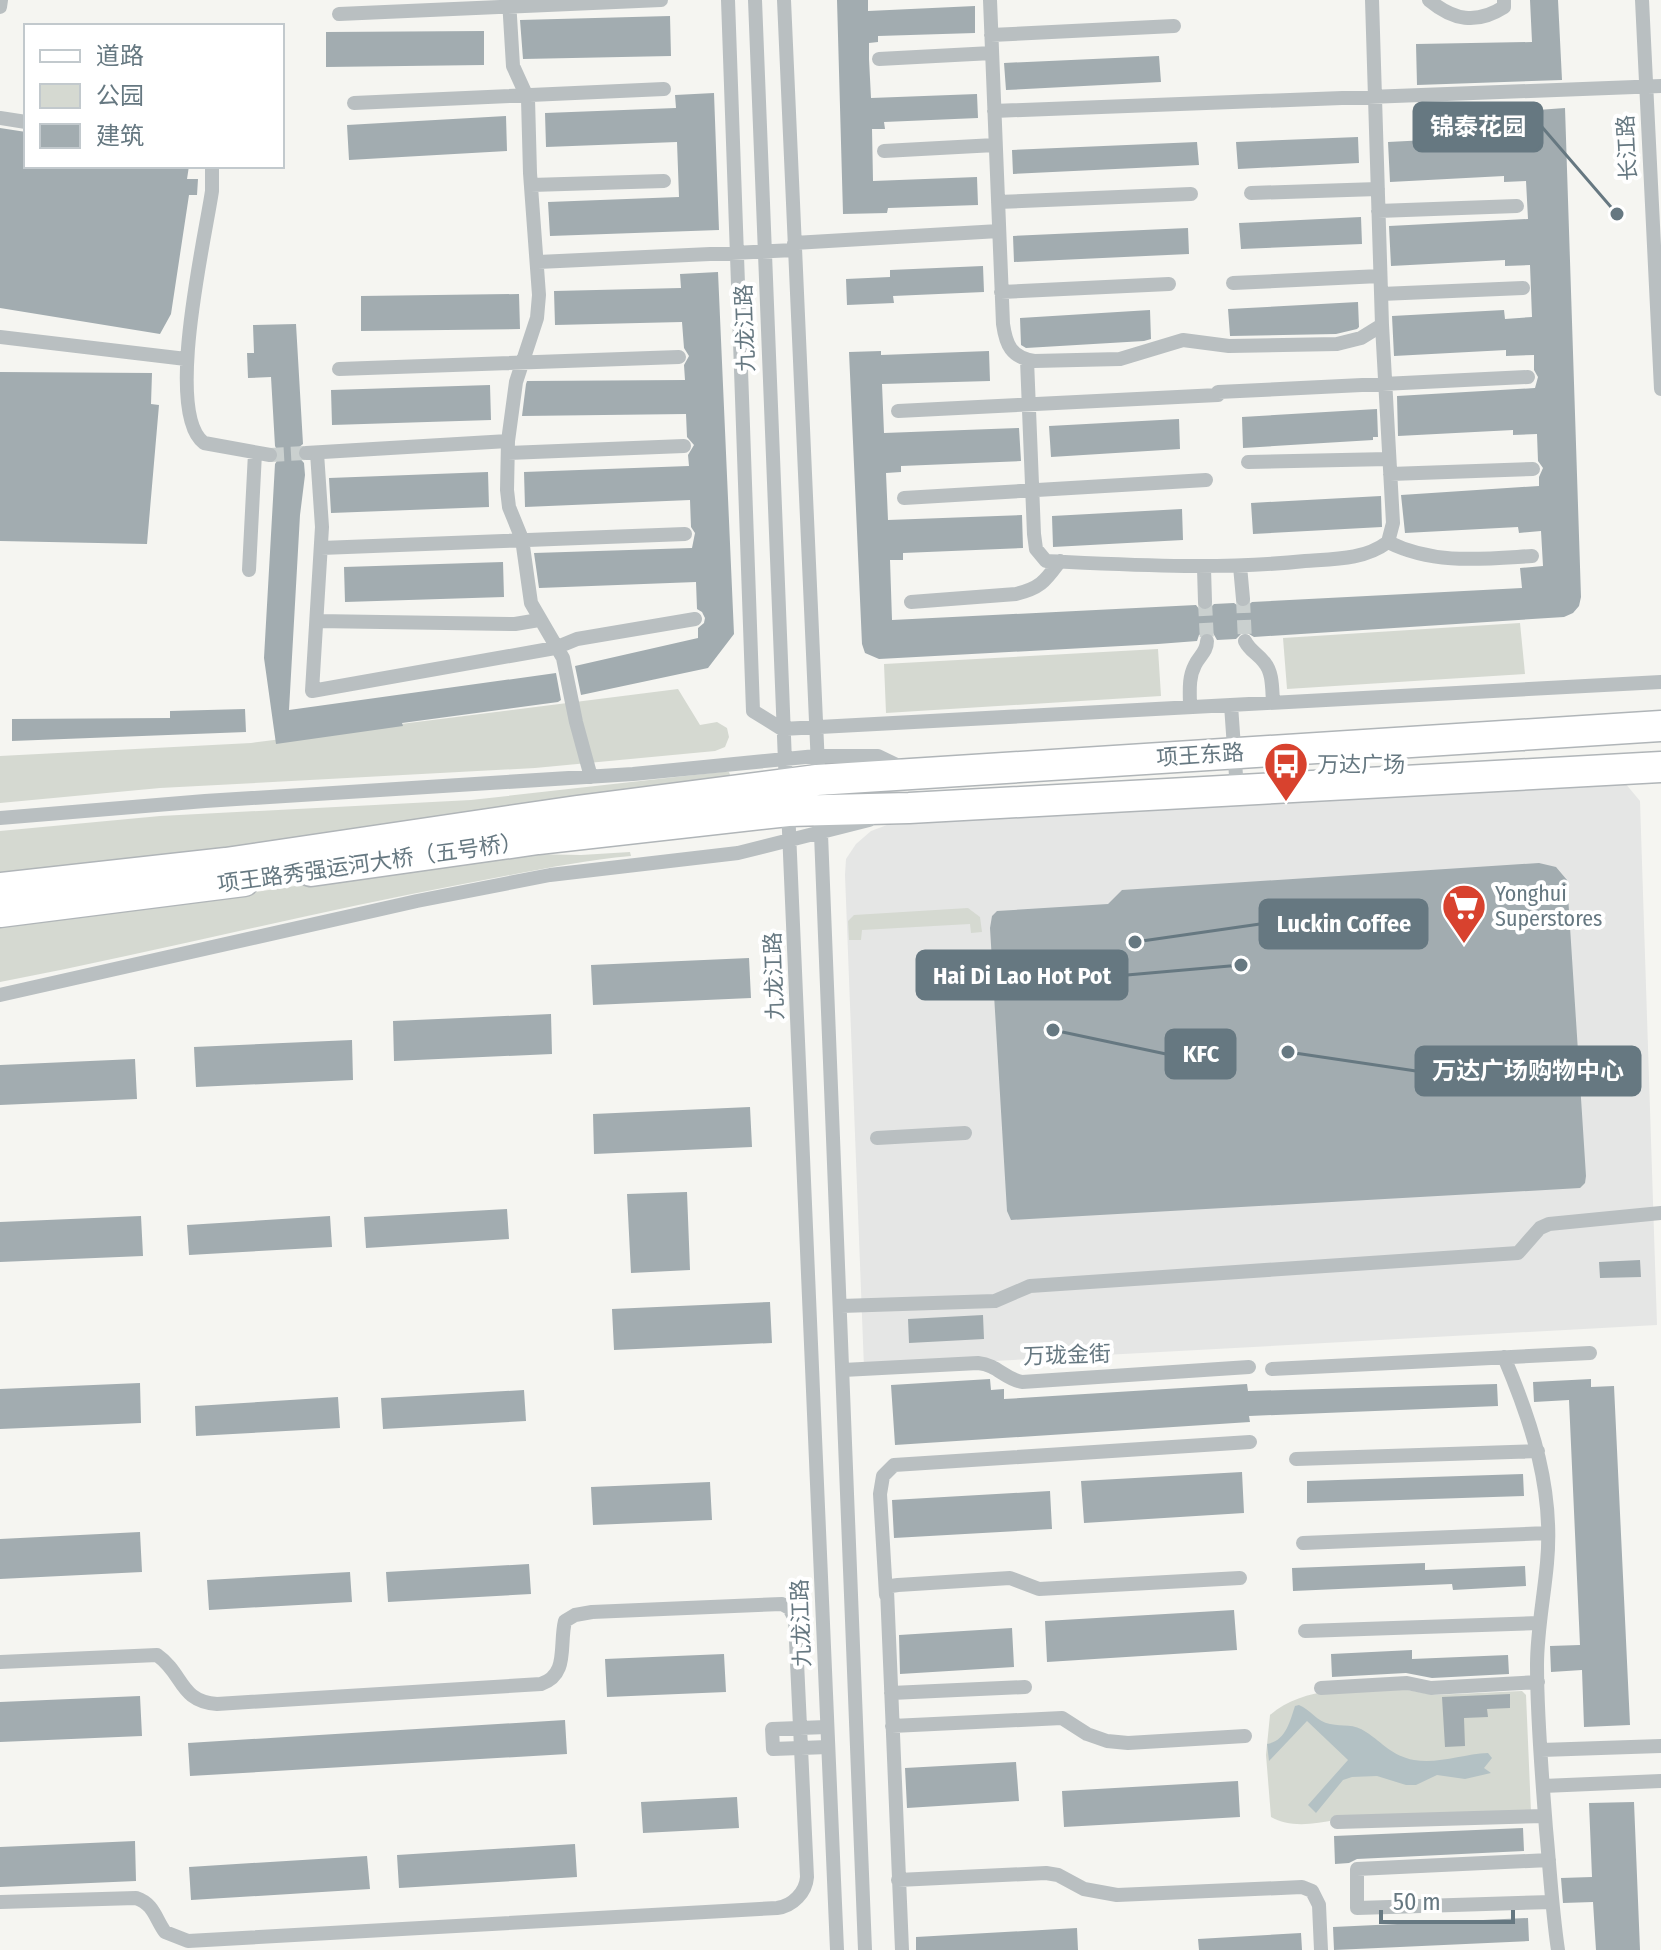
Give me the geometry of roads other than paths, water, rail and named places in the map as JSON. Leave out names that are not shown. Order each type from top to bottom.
[{"type":"main road","name":"项王东路","points":[[818,795],[912,773],[1661,726]]},
{"type":"main road","name":"项王东路","points":[[740,803],[786,784],[818,795],[909,808],[1661,767]]},
{"type":"main road","name":"项王路秀强运河大桥（五号桥）","points":[[0,888],[740,803]]},
{"type":"main road","name":"项王路秀强运河大桥（五号桥）","points":[[0,912],[538,839],[740,803]]},
{"type":"street","points":[[0,7],[1,0]]},
{"type":"street","points":[[339,14],[509,4],[661,0]]},
{"type":"street","points":[[728,0],[753,711],[782,729],[1661,682]]},
{"type":"street","name":"九龙江路","points":[[755,0],[782,729],[790,841],[837,1950]]},
{"type":"street","points":[[784,0],[841,1306],[865,1950]]},
{"type":"street","points":[[990,0],[1001,292],[1006,343],[1013,353],[1027,360],[1120,359],[1183,340],[1229,346],[1337,344],[1361,338],[1382,325]]},
{"type":"street","points":[[1027,360],[1036,549],[1046,561],[1204,568],[1240,566],[1360,556],[1388,542],[1393,523],[1380,276],[1372,0]]},
{"type":"street","points":[[1429,0],[1452,17],[1466,18],[1498,11],[1504,7],[1504,0]]},
{"type":"street","name":"长江路","points":[[1642,0],[1654,86],[1661,389]]},
{"type":"street","points":[[509,4],[513,66],[527,95],[538,262],[537,318],[516,382],[508,447],[509,507],[522,539],[531,603],[563,658],[591,777]]},
{"type":"street","points":[[991,35],[1174,26]]},
{"type":"street","points":[[879,59],[992,53]]},
{"type":"street","points":[[994,111],[1654,86]]},
{"type":"street","points":[[354,103],[664,89]]},
{"type":"street","points":[[0,118],[24,122]]},
{"type":"street","points":[[884,151],[995,145]]},
{"type":"street","points":[[212,168],[212,191],[186,359],[189,416],[197,437],[214,447],[263,454],[249,570]]},
{"type":"street","points":[[531,185],[664,181]]},
{"type":"street","points":[[1251,193],[1378,189]]},
{"type":"street","points":[[998,202],[1191,194]]},
{"type":"street","points":[[1378,211],[1517,206]]},
{"type":"street","points":[[538,262],[764,252],[794,246],[999,231]]},
{"type":"street","points":[[1233,283],[1380,276]]},
{"type":"street","points":[[1001,292],[1169,284]]},
{"type":"street","points":[[1381,294],[1523,288]]},
{"type":"street","points":[[0,337],[186,359]]},
{"type":"street","points":[[339,369],[679,357]]},
{"type":"street","points":[[898,411],[1528,377]]},
{"type":"street","points":[[684,446],[359,448],[312,453],[321,548],[312,691],[555,648],[577,639],[695,619]]},
{"type":"street","points":[[1248,462],[1389,459]]},
{"type":"street","points":[[1390,474],[1533,469]]},
{"type":"street","points":[[904,498],[1206,480]]},
{"type":"street","points":[[321,548],[685,534]]},
{"type":"street","points":[[1388,542],[1417,555],[1443,560],[1532,556]]},
{"type":"street","points":[[911,602],[1016,594],[1032,590],[1043,584],[1060,561]]},
{"type":"street","points":[[1240,566],[1243,599]]},
{"type":"street","points":[[1204,568],[1205,602]]},
{"type":"street","points":[[317,621],[515,624],[539,620]]},
{"type":"street","points":[[1190,707],[1190,680],[1194,666],[1207,650],[1207,641]]},
{"type":"street","points":[[1245,641],[1249,649],[1266,663],[1273,702]]},
{"type":"street","points":[[1231,705],[1237,790]]},
{"type":"street","points":[[0,818],[205,801],[591,777],[786,784]]},
{"type":"street","points":[[0,995],[417,901],[550,875],[738,853],[790,841],[818,795]]},
{"type":"street","points":[[877,1138],[965,1133]]},
{"type":"street","points":[[841,1306],[995,1301],[1030,1286],[1518,1253],[1540,1228],[1549,1224],[1661,1213]]},
{"type":"street","points":[[1272,1369],[1590,1353]]},
{"type":"street","points":[[1504,1357],[1526,1408],[1546,1494],[1547,1563],[1539,1623],[1538,1682],[1545,1816],[1558,1950]]},
{"type":"street","name":"万珑金街","points":[[843,1370],[978,1363],[995,1366],[1008,1378],[1022,1382],[1249,1367]]},
{"type":"street","points":[[902,1950],[880,1494],[883,1476],[894,1465],[1250,1442]]},
{"type":"street","points":[[1296,1459],[1538,1451]]},
{"type":"street","points":[[1303,1543],[1548,1533]]},
{"type":"street","points":[[887,1600],[887,1590],[891,1586],[1010,1578],[1039,1589],[1240,1578]]},
{"type":"street","points":[[0,1662],[157,1655],[167,1662],[187,1694],[201,1703],[217,1704],[541,1684],[553,1680],[558,1672],[565,1621],[575,1615],[782,1604],[789,1608],[795,1619],[807,1882],[795,1899],[784,1907],[188,1941],[165,1932],[153,1909],[146,1901],[136,1898],[0,1902]]},
{"type":"street","points":[[1305,1631],[1539,1623]]},
{"type":"street","points":[[1321,1688],[1407,1683],[1431,1688],[1538,1682]]},
{"type":"street","points":[[891,1693],[1025,1687]]},
{"type":"street","points":[[892,1726],[1062,1718],[1087,1734],[1107,1741],[1128,1743],[1245,1736]]},
{"type":"street","points":[[827,1727],[772,1729],[773,1749],[828,1747]]},
{"type":"street","points":[[1541,1750],[1661,1746]]},
{"type":"street","points":[[1543,1786],[1661,1781]]},
{"type":"street","points":[[1337,1822],[1545,1816]]},
{"type":"street","points":[[1549,1860],[1357,1869],[1357,1908],[1552,1902]]},
{"type":"street","points":[[898,1880],[1046,1873],[1058,1875],[1084,1889],[1117,1895],[1302,1887],[1312,1891],[1319,1905],[1321,1950]]},
{"type":"tunnel","points":[[270,455],[306,453]]},
{"type":"tunnel","points":[[1243,599],[1245,641]]},
{"type":"tunnel","points":[[1205,602],[1207,641]]},
{"type":"place","name":"锦泰花园","points":[[1617,214]]},
{"type":"place","name":"万达广场","points":[[1286,803]]},
{"type":"place","name":"Luckin Coffee","points":[[1135,942]]},
{"type":"place","name":"Yonghui Superstores","points":[[1464,945]]},
{"type":"place","name":"Hai Di Lao Hot Pot","points":[[1241,965]]},
{"type":"place","name":"KFC","points":[[1053,1030]]},
{"type":"place","name":"万达广场购物中心","points":[[1288,1052]]}]
